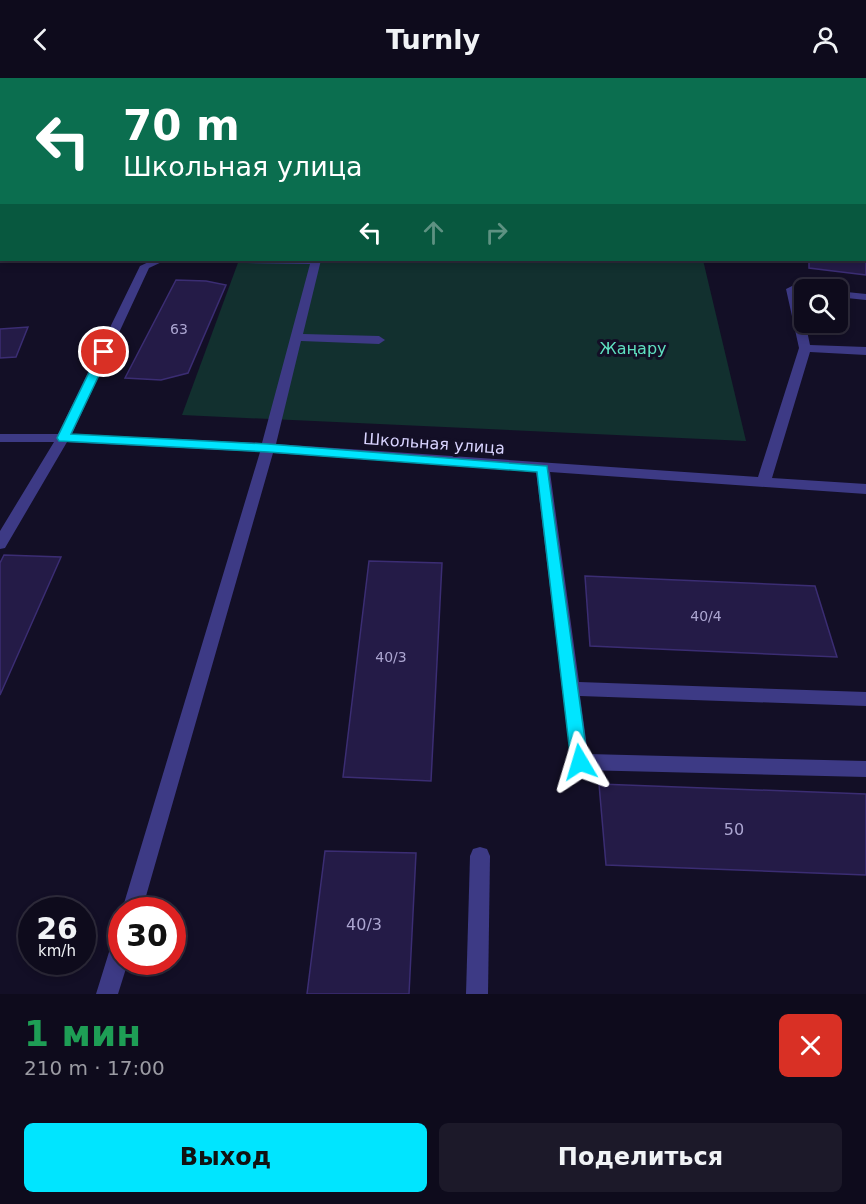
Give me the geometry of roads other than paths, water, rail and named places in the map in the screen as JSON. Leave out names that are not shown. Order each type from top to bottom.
[{"type":"street","points":[[0,543],[63,438],[145,266],[158,261]]},
{"type":"street","points":[[136,897],[268,448],[316,261]]},
{"type":"street","points":[[848,295],[866,297]]},
{"type":"street","points":[[764,483],[805,348],[802,333]]},
{"type":"street","points":[[296,337],[379,340]]},
{"type":"street","points":[[805,348],[866,351]]},
{"type":"street","name":"Школьная улица","points":[[0,438],[63,438],[268,448],[543,469],[866,489]]},
{"type":"street","points":[[543,469],[580,762],[866,769]]},
{"type":"street","points":[[571,689],[866,699]]},
{"type":"street","points":[[477,994],[480,856]]},
{"type":"street","points":[[107,994],[113,975]]},
{"type":"park label","name":"Жаңару","points":[[633,348]]}]
